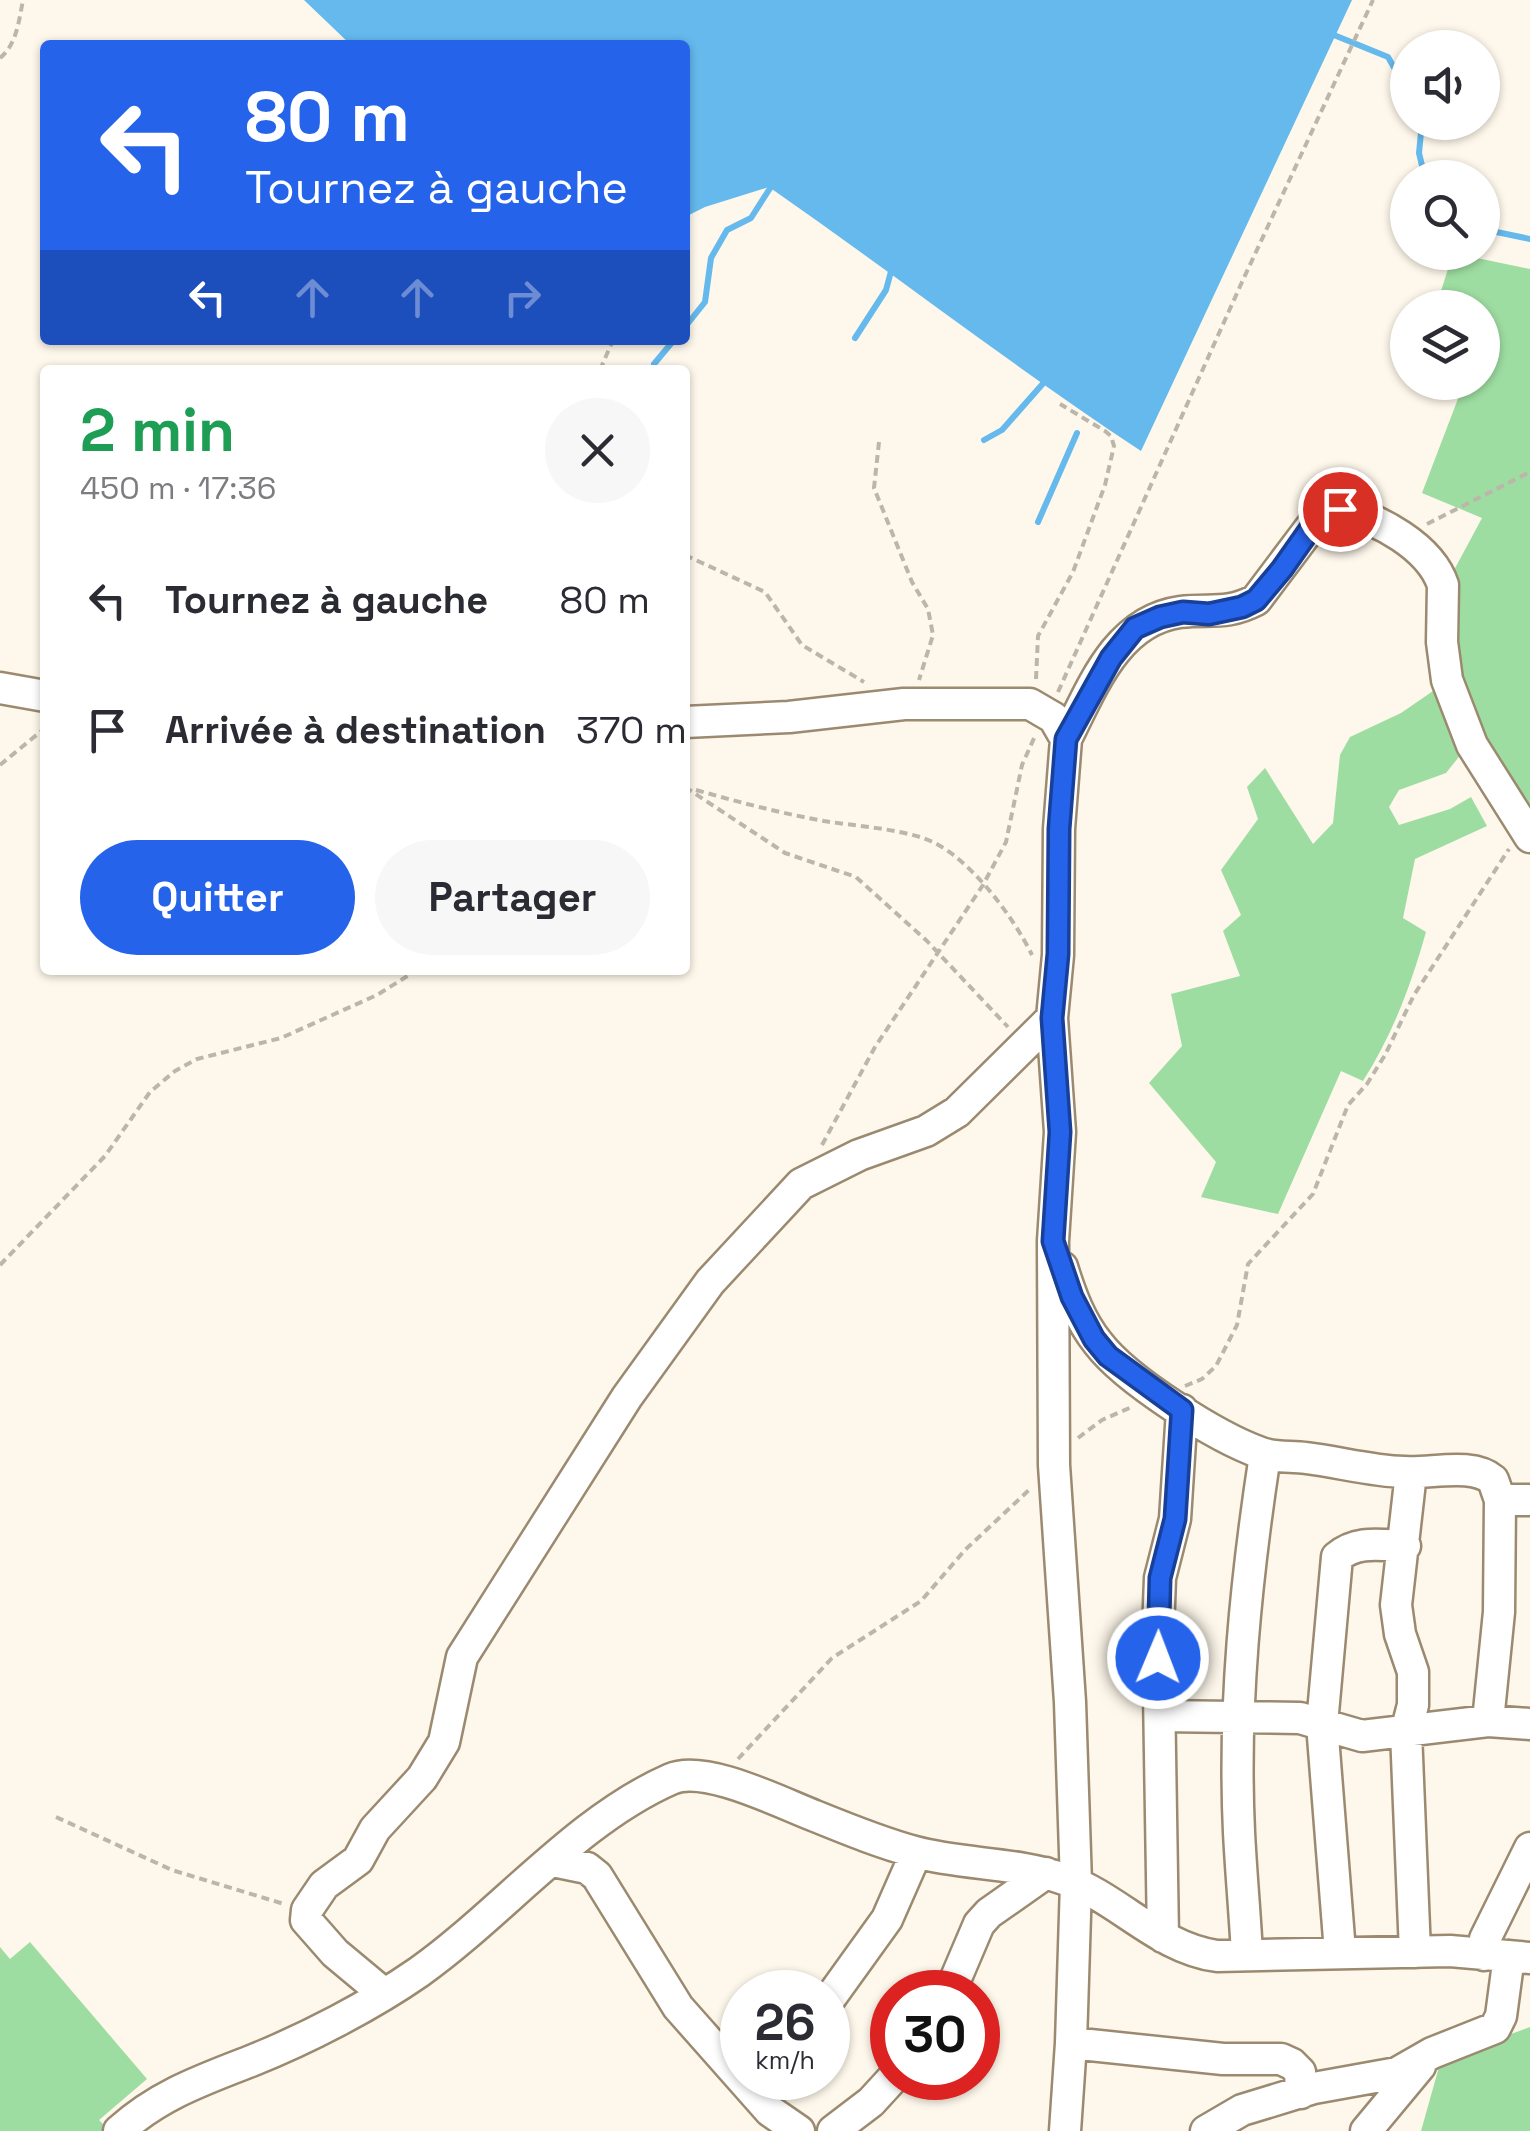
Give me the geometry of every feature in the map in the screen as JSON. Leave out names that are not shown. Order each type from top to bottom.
[{"type":"street","points":[[1064,2131],[1076,1883],[1074,1777],[1054,1465],[1053,1241],[1060,1132],[1052,1018],[1066,739],[1111,658],[1135,628],[1147,620],[1171,614],[1209,614],[1256,600],[1320,515],[1340,509],[1402,538],[1439,573],[1444,585],[1442,642],[1448,680],[1464,730],[1526,831]]},
{"type":"street","points":[[0,688],[40,695]]},
{"type":"street","points":[[690,722],[788,717],[904,704],[1030,704],[1042,697],[1066,739]]},
{"type":"street","points":[[383,1992],[335,1953],[306,1920],[307,1914],[324,1885],[358,1860],[375,1829],[422,1778],[444,1742],[462,1656],[627,1397],[710,1282],[801,1184],[943,1121],[968,1103],[1052,1018]]},
{"type":"street","points":[[1053,1241],[1072,1297],[1094,1339],[1108,1356],[1232,1440],[1265,1455],[1411,1473],[1477,1472],[1493,1480],[1515,1500],[1488,1722]]},
{"type":"street","points":[[1163,1937],[1160,1578],[1175,1519],[1171,1402]]},
{"type":"street","points":[[1248,1955],[1238,1830],[1239,1717],[1243,1626],[1265,1455]]},
{"type":"street","points":[[1411,1473],[1396,1605],[1400,1634],[1414,1672],[1413,1704],[1406,1732],[1415,1952]]},
{"type":"street","points":[[1340,1952],[1322,1724],[1337,1557],[1349,1547],[1367,1544],[1405,1546]]},
{"type":"street","points":[[1160,1716],[1300,1718],[1362,1736],[1488,1722],[1530,1724]]},
{"type":"street","points":[[119,2131],[163,2096],[253,2060],[356,2010],[416,1974],[607,1817],[673,1778],[692,1774],[916,1853],[1046,1872],[1076,1883],[1195,1953],[1415,1952],[1507,1956]]},
{"type":"street","points":[[1507,1956],[1485,1939],[1530,1848]]},
{"type":"street","points":[[850,1970],[887,1918],[916,1853]]},
{"type":"street","points":[[553,1860],[587,1868],[596,1876],[678,2007],[770,2111],[799,2131]]},
{"type":"street","points":[[959,1970],[979,1924],[1046,1872]]},
{"type":"street","points":[[1206,2131],[1242,2110],[1314,2088],[1397,2074],[1432,2053],[1495,2028],[1501,2016],[1507,1956]]},
{"type":"street","points":[[1071,2043],[1223,2058],[1280,2059],[1300,2072],[1302,2094]]},
{"type":"street","points":[[1366,2131],[1400,2086],[1432,2053]]},
{"type":"street","points":[[770,2111],[772,2100]]},
{"type":"street","points":[[833,2131],[873,2100]]},
{"type":"path","points":[[0,58],[17,30],[23,0]]},
{"type":"path","points":[[820,1150],[875,1047],[983,885],[1006,842],[1022,765],[1042,697],[1373,0]]},
{"type":"path","points":[[1042,697],[1038,636],[1073,572],[1105,484],[1114,446],[1111,436],[1060,404]]},
{"type":"path","points":[[879,442],[874,488],[912,582],[928,609],[932,635],[921,678],[906,693],[904,704]]},
{"type":"path","points":[[1423,525],[1436,522],[1530,472]]},
{"type":"path","points":[[690,557],[765,592],[802,645],[860,681],[876,685]]},
{"type":"path","points":[[0,765],[40,732]]},
{"type":"path","points":[[690,789],[777,813],[924,838],[948,852],[983,885],[1018,926],[1032,955]]},
{"type":"path","points":[[690,789],[785,854],[856,877],[937,952],[1026,1045]]},
{"type":"path","points":[[717,1781],[832,1658],[921,1600],[965,1550],[1078,1438],[1102,1420],[1171,1402],[1216,1366],[1237,1325],[1248,1264],[1314,1194],[1348,1105],[1386,1055],[1414,995],[1526,831]]},
{"type":"path","points":[[0,1265],[106,1156],[150,1092],[174,1071],[197,1059],[280,1038],[377,995],[409,975]]},
{"type":"path","points":[[56,1818],[172,1870],[307,1914]]},
{"type":"green space","points":[[1500,263],[1530,269],[1530,825],[1474,738],[1446,773],[1399,790],[1389,807],[1399,825],[1450,809],[1471,797],[1487,826],[1415,859],[1403,918],[1426,932],[1407,990],[1363,1081],[1341,1071],[1278,1214],[1201,1197],[1216,1162],[1149,1083],[1182,1046],[1171,994],[1240,976],[1223,931],[1241,915],[1221,870],[1258,819],[1247,787],[1265,768],[1313,844],[1333,823],[1340,755],[1350,737],[1401,713],[1433,691],[1462,707],[1446,585],[1482,518],[1422,493],[1458,400],[1500,400],[1500,290],[1441,290],[1448,270],[1500,270]]},
{"type":"green space","points":[[30,1942],[147,2079],[99,2120],[110,2131],[0,2131],[0,1947],[10,1959]]},
{"type":"green space","points":[[1530,2027],[1530,2131],[1421,2131],[1441,2060]]},
{"type":"water","points":[[304,0],[1352,0],[1141,451],[769,187],[690,214],[690,40],[346,40]]},
{"type":"waterway","points":[[1329,33],[1390,60]]},
{"type":"waterway","points":[[1420,140],[1421,160]]},
{"type":"waterway","points":[[690,321],[705,302],[711,258],[727,230],[751,218],[774,182]]},
{"type":"waterway","points":[[1500,233],[1530,239]]},
{"type":"waterway","points":[[855,338],[886,290],[893,264]]},
{"type":"waterway","points":[[654,364],[670,345]]},
{"type":"waterway","points":[[984,440],[1002,430],[1047,379]]},
{"type":"waterway","points":[[1038,522],[1077,433]]},
{"type":"route","points":[[1158,1658],[1160,1578],[1175,1519],[1182,1410],[1108,1356],[1094,1339],[1072,1297],[1053,1241],[1060,1108],[1052,1018],[1066,739],[1111,658],[1135,628],[1147,620],[1183,612],[1209,614],[1256,600],[1320,515],[1340,509]]}]
